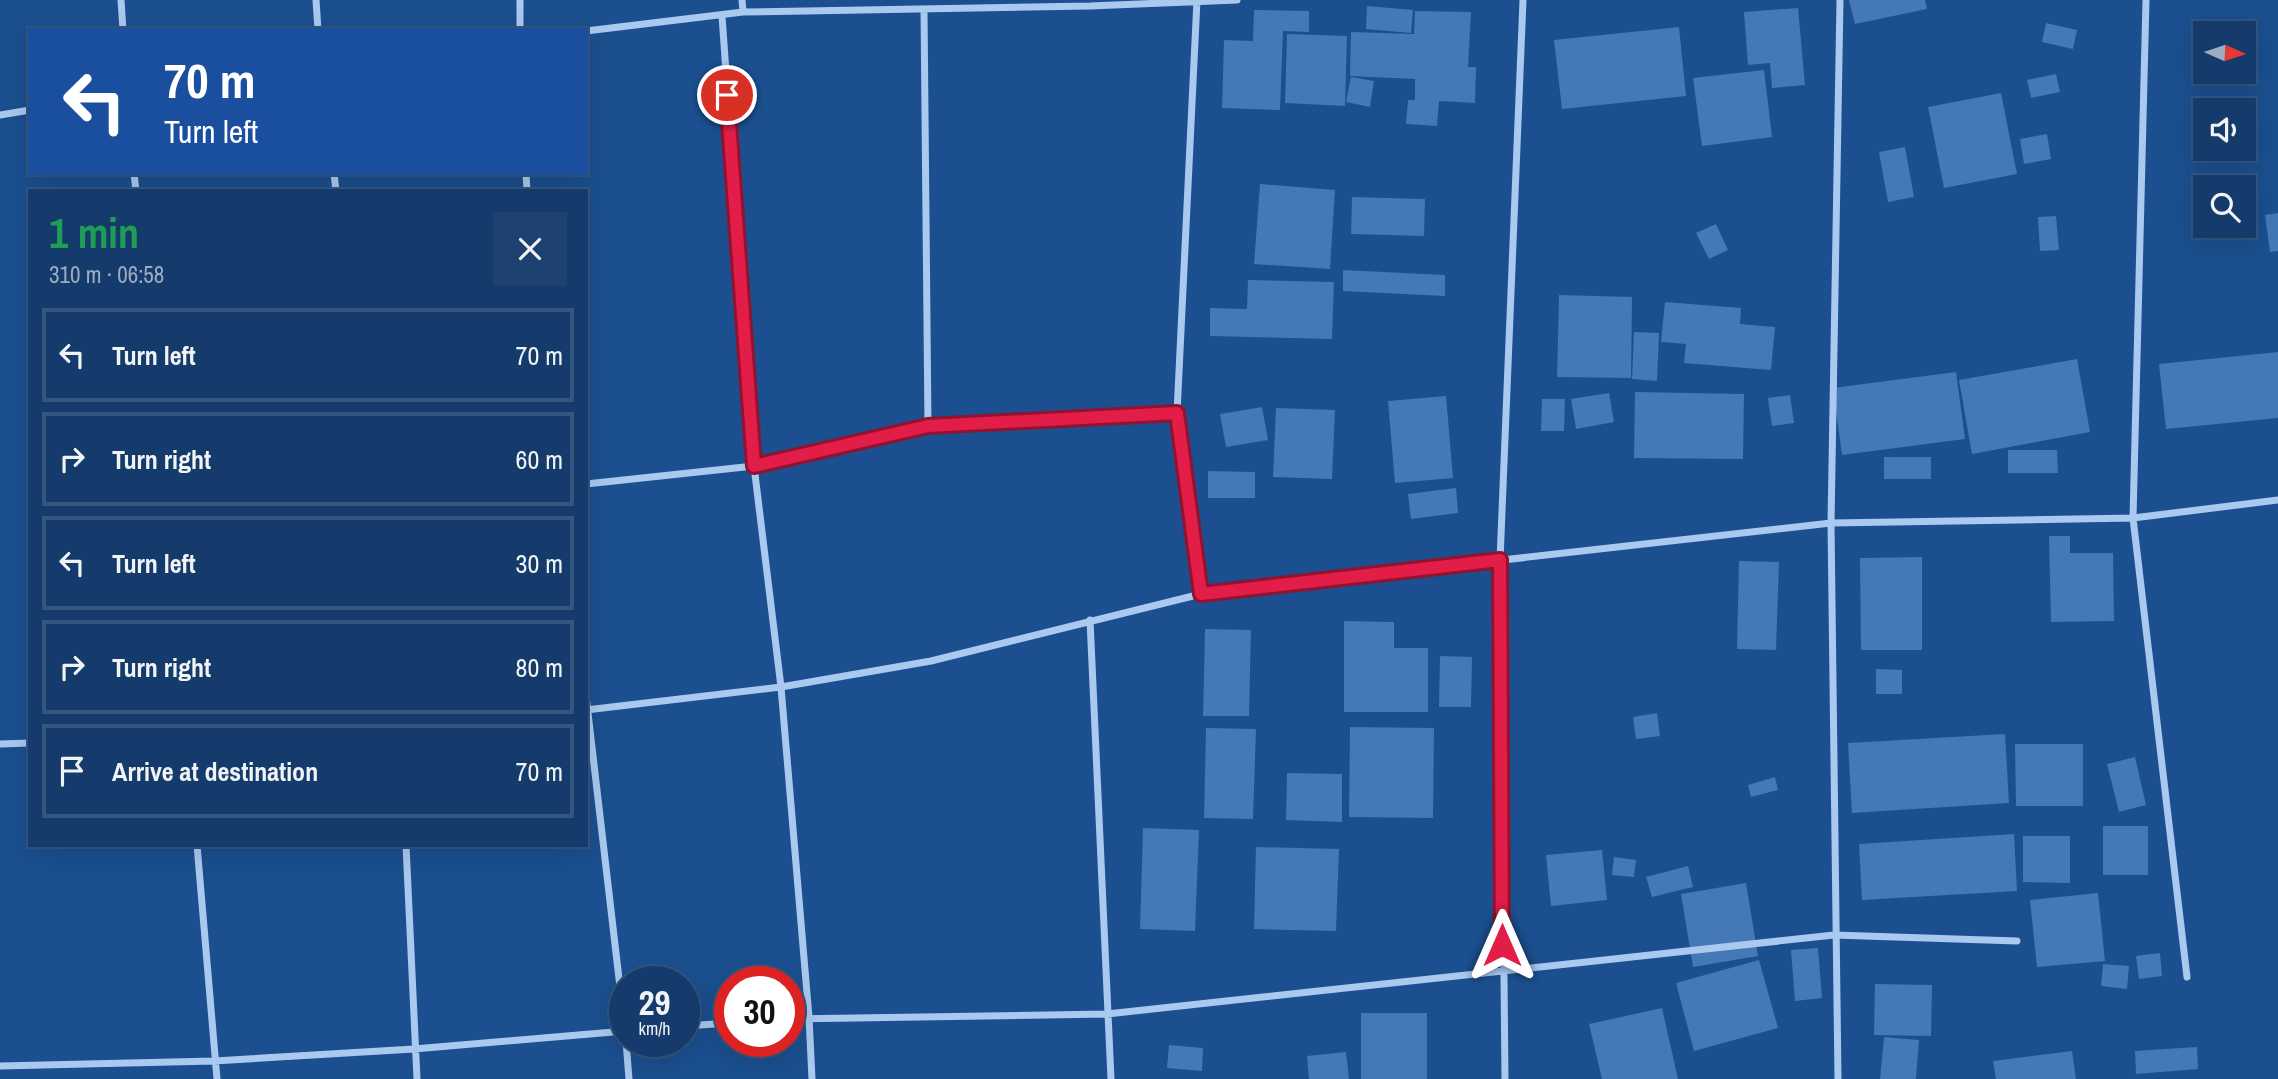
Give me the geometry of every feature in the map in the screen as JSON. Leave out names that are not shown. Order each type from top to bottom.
[{"type":"street","points":[[121,0],[123,28]]},
{"type":"street","points":[[316,0],[318,28]]},
{"type":"street","points":[[520,0],[520,28]]},
{"type":"street","points":[[742,0],[743,12]]},
{"type":"street","points":[[1197,0],[1177,413],[1201,594]]},
{"type":"street","points":[[588,31],[743,12],[1237,0]]},
{"type":"street","points":[[1505,1079],[1500,560],[1522,0]]},
{"type":"street","points":[[1838,1079],[1834,935],[1831,523],[1840,0]]},
{"type":"street","points":[[2146,0],[2133,518],[2187,977]]},
{"type":"street","points":[[924,9],[928,426]]},
{"type":"street","points":[[722,16],[754,466],[781,687],[812,1079]]},
{"type":"street","points":[[0,115],[28,110]]},
{"type":"street","points":[[588,484],[754,466],[928,426],[1177,413]]},
{"type":"street","points":[[618,966],[588,710],[781,687],[931,661],[1201,594],[1831,523],[2133,518],[2278,500]]},
{"type":"street","points":[[1090,620],[1111,1079]]},
{"type":"street","points":[[0,744],[28,743]]},
{"type":"street","points":[[197,847],[217,1079]]},
{"type":"street","points":[[406,847],[417,1079]]},
{"type":"street","points":[[805,1017],[1107,1014],[1834,935],[2017,941]]},
{"type":"street","points":[[0,1066],[214,1061],[414,1049],[609,1031]]},
{"type":"street","points":[[627,1057],[629,1079]]},
{"type":"building","points":[[1849,0],[1925,0],[1927,9],[1855,24]]},
{"type":"building","points":[[1367,6],[1413,10],[1411,33],[1366,29]]},
{"type":"building","points":[[1798,8],[1805,85],[1772,88],[1770,63],[1748,65],[1744,12]]},
{"type":"building","points":[[1254,10],[1309,11],[1309,32],[1283,31],[1280,110],[1222,108],[1224,40],[1253,41]]},
{"type":"building","points":[[1415,11],[1471,12],[1468,67],[1476,67],[1475,103],[1439,101],[1437,126],[1406,124],[1408,100],[1415,100],[1415,79],[1350,76],[1351,32],[1414,34]]},
{"type":"building","points":[[2046,23],[2077,30],[2073,49],[2042,42]]},
{"type":"building","points":[[1679,27],[1686,96],[1562,109],[1554,40]]},
{"type":"building","points":[[1287,34],[1347,36],[1345,106],[1285,103]]},
{"type":"building","points":[[1764,70],[1772,137],[1702,146],[1693,78]]},
{"type":"building","points":[[2056,74],[2060,92],[2031,98],[2027,80]]},
{"type":"building","points":[[1351,77],[1374,81],[1370,107],[1346,102]]},
{"type":"building","points":[[2001,93],[2017,174],[1944,188],[1928,107]]},
{"type":"building","points":[[2047,134],[2051,159],[2024,164],[2020,139]]},
{"type":"building","points":[[1905,147],[1914,197],[1888,202],[1879,152]]},
{"type":"building","points":[[1260,184],[1335,190],[1330,269],[1254,264]]},
{"type":"building","points":[[1352,197],[1425,199],[1424,236],[1351,234]]},
{"type":"building","points":[[2278,213],[2278,251],[2270,252],[2265,215]]},
{"type":"building","points":[[2056,216],[2059,250],[2040,251],[2038,217]]},
{"type":"building","points":[[1716,224],[1728,250],[1709,259],[1696,233]]},
{"type":"building","points":[[1343,270],[1445,275],[1445,296],[1343,291]]},
{"type":"building","points":[[1248,280],[1334,282],[1332,339],[1210,336],[1210,308],[1247,309]]},
{"type":"building","points":[[1559,295],[1632,297],[1631,378],[1557,377]]},
{"type":"building","points":[[1665,302],[1741,308],[1740,324],[1775,327],[1771,370],[1684,363],[1686,344],[1661,342]]},
{"type":"building","points":[[1634,332],[1659,333],[1657,381],[1632,379]]},
{"type":"building","points":[[2278,352],[2278,418],[2166,429],[2159,364]]},
{"type":"building","points":[[2077,359],[2090,432],[1972,454],[1959,380]]},
{"type":"building","points":[[1956,372],[1965,439],[1842,455],[1833,388]]},
{"type":"building","points":[[1635,392],[1744,394],[1743,459],[1634,458]]},
{"type":"building","points":[[1609,393],[1614,422],[1576,429],[1571,399]]},
{"type":"building","points":[[1790,395],[1794,423],[1772,426],[1768,398]]},
{"type":"building","points":[[1446,396],[1453,478],[1395,483],[1388,401]]},
{"type":"building","points":[[1542,399],[1565,399],[1564,431],[1541,431]]},
{"type":"building","points":[[1262,407],[1268,440],[1226,447],[1220,414]]},
{"type":"building","points":[[1276,408],[1335,410],[1332,479],[1273,477]]},
{"type":"building","points":[[2008,450],[2057,450],[2058,473],[2008,473]]},
{"type":"building","points":[[1884,457],[1931,457],[1931,479],[1884,479]]},
{"type":"building","points":[[1208,471],[1255,472],[1255,498],[1208,498]]},
{"type":"building","points":[[1456,488],[1458,513],[1411,519],[1408,494]]},
{"type":"building","points":[[2049,536],[2070,536],[2070,553],[2113,553],[2114,621],[2051,622]]},
{"type":"building","points":[[1922,557],[1922,650],[1861,650],[1860,558]]},
{"type":"building","points":[[1739,561],[1779,562],[1776,650],[1737,649]]},
{"type":"building","points":[[1344,621],[1394,622],[1394,648],[1428,648],[1428,712],[1344,712]]},
{"type":"building","points":[[1205,629],[1251,630],[1249,716],[1203,716]]},
{"type":"building","points":[[1440,656],[1472,657],[1471,707],[1439,707]]},
{"type":"building","points":[[1876,669],[1902,670],[1902,694],[1876,694]]},
{"type":"building","points":[[1657,713],[1660,736],[1636,739],[1633,717]]},
{"type":"building","points":[[1350,727],[1434,728],[1433,818],[1349,817]]},
{"type":"building","points":[[1206,728],[1256,729],[1253,819],[1204,818]]},
{"type":"building","points":[[2005,734],[2009,803],[1852,813],[1848,743]]},
{"type":"building","points":[[2015,744],[2083,744],[2083,806],[2016,806]]},
{"type":"building","points":[[2135,757],[2146,805],[2119,812],[2107,764]]},
{"type":"building","points":[[1287,773],[1342,774],[1342,822],[1286,820]]},
{"type":"building","points":[[1775,777],[1778,790],[1751,797],[1748,785]]},
{"type":"building","points":[[2103,826],[2148,826],[2148,875],[2103,875]]},
{"type":"building","points":[[1143,828],[1199,830],[1195,931],[1140,929]]},
{"type":"building","points":[[2014,834],[2017,891],[1862,900],[1859,844]]},
{"type":"building","points":[[2023,836],[2070,836],[2070,883],[2023,882]]},
{"type":"building","points":[[1256,847],[1339,849],[1336,931],[1254,929]]},
{"type":"building","points":[[1602,850],[1607,900],[1551,906],[1546,855]]},
{"type":"building","points":[[1614,857],[1636,860],[1634,877],[1612,875]]},
{"type":"building","points":[[1688,866],[1693,887],[1652,897],[1646,877]]},
{"type":"building","points":[[1746,883],[1758,956],[1693,967],[1681,894]]},
{"type":"building","points":[[2098,893],[2105,961],[2037,967],[2030,900]]},
{"type":"building","points":[[1818,948],[1822,998],[1795,1001],[1791,950]]},
{"type":"building","points":[[2160,953],[2162,976],[2139,979],[2136,956]]},
{"type":"building","points":[[1759,960],[1778,1028],[1694,1051],[1676,983]]},
{"type":"building","points":[[2103,964],[2129,966],[2127,989],[2101,986]]},
{"type":"building","points":[[1875,984],[1932,985],[1931,1036],[1874,1035]]},
{"type":"building","points":[[1662,1008],[1678,1079],[1602,1079],[1589,1024]]},
{"type":"building","points":[[1361,1013],[1427,1013],[1427,1079],[1361,1079]]},
{"type":"building","points":[[1884,1037],[1919,1040],[1916,1079],[1880,1079]]},
{"type":"building","points":[[1169,1045],[1203,1048],[1202,1071],[1167,1068]]},
{"type":"building","points":[[2197,1047],[2198,1069],[2136,1074],[2135,1051]]},
{"type":"building","points":[[2072,1051],[2076,1079],[1996,1079],[1993,1061]]},
{"type":"building","points":[[1346,1052],[1349,1079],[1309,1079],[1307,1056]]},
{"type":"route","points":[[727,95],[754,466],[928,426],[1177,413],[1201,594],[1500,560],[1502,945]]}]
